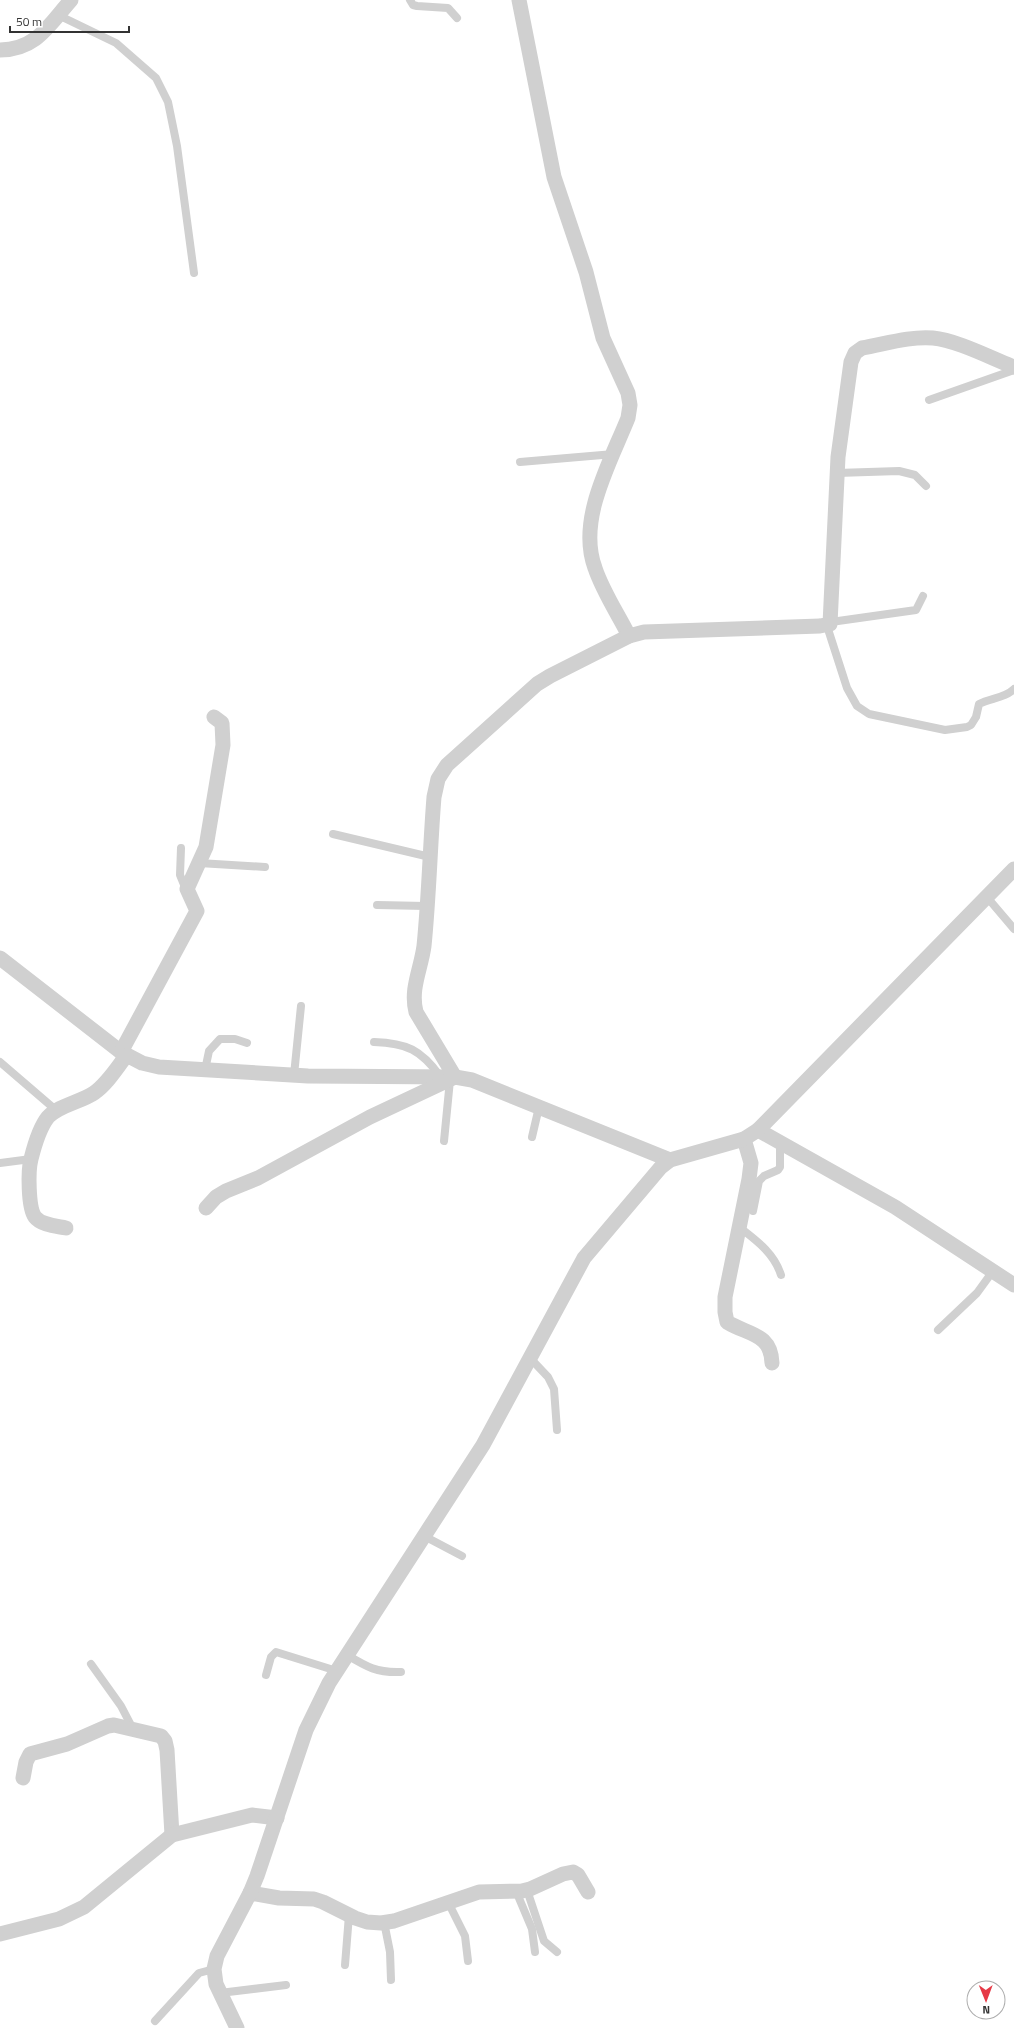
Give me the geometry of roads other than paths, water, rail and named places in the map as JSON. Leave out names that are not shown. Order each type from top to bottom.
[{"type":"street","points":[[0,50],[13,50],[27,46],[40,37],[71,0]]},
{"type":"street","points":[[519,0],[554,177],[586,272],[603,338],[628,393],[630,405],[628,418],[593,508],[589,528],[590,548],[595,569],[629,636]]},
{"type":"street","points":[[448,1077],[416,1012],[413,1000],[414,989],[424,947],[434,797],[438,779],[448,765],[538,684],[550,676],[629,636],[644,632],[829,624],[837,473],[851,362],[855,353],[862,348],[920,338],[934,338],[949,342],[1014,369]]},
{"type":"street","points":[[66,1228],[40,1222],[34,1216],[31,1208],[29,1168],[31,1159],[44,1123],[49,1116],[96,1092],[103,1086],[124,1054],[195,916],[196,907],[189,894],[188,884],[206,847],[223,745],[222,722],[214,717]]},
{"type":"street","points":[[237,2028],[216,1984],[214,1969],[217,1956],[250,1893],[306,1730],[316,1706],[347,1655],[483,1445],[584,1258],[660,1167],[670,1160],[744,1138],[758,1130],[1014,869]]},
{"type":"street","points":[[0,958],[124,1054],[142,1063],[159,1067],[294,1075],[448,1077],[472,1080],[670,1160]]},
{"type":"street","points":[[206,1208],[216,1197],[226,1191],[258,1178],[370,1117],[448,1077]]},
{"type":"street","points":[[758,1130],[895,1207],[1014,1285]]},
{"type":"street","points":[[744,1138],[751,1164],[725,1297],[725,1312],[728,1322],[737,1328],[763,1338],[767,1343],[772,1356],[772,1363]]},
{"type":"street","points":[[23,1778],[26,1762],[30,1754],[67,1744],[108,1726],[120,1725],[133,1730],[161,1736],[165,1741],[172,1835]]},
{"type":"street","points":[[0,1934],[59,1919],[84,1907],[172,1835],[252,1816],[277,1818]]},
{"type":"street","points":[[250,1893],[275,1898],[314,1899],[367,1922],[384,1922],[394,1921],[479,1892],[521,1890],[563,1874],[573,1872],[578,1875],[588,1892]]},
{"type":"lane","points":[[410,0],[413,5],[417,6],[448,8],[457,18]]},
{"type":"lane","points":[[58,15],[116,43],[156,78],[168,102],[175,138],[194,273]]},
{"type":"lane","points":[[929,400],[1014,369]]},
{"type":"lane","points":[[520,462],[614,454]]},
{"type":"lane","points":[[837,473],[899,471],[915,475],[926,486]]},
{"type":"lane","points":[[923,596],[916,610],[829,624],[847,688],[857,706],[869,714],[945,730],[967,727],[976,716],[979,704],[990,699],[1003,697],[1014,689]]},
{"type":"lane","points":[[333,834],[430,858]]},
{"type":"lane","points":[[181,848],[180,875],[184,889],[189,894]]},
{"type":"lane","points":[[199,863],[265,867]]},
{"type":"lane","points":[[986,896],[1014,929]]},
{"type":"lane","points":[[377,905],[426,906]]},
{"type":"lane","points":[[294,1075],[301,1006]]},
{"type":"lane","points":[[204,1070],[209,1051],[220,1039],[235,1039],[247,1044]]},
{"type":"lane","points":[[374,1042],[393,1042],[412,1048],[448,1077],[444,1141]]},
{"type":"lane","points":[[0,1062],[57,1111]]},
{"type":"lane","points":[[532,1138],[539,1107]]},
{"type":"lane","points":[[753,1211],[759,1181],[764,1176],[778,1170],[780,1167],[780,1143]]},
{"type":"lane","points":[[0,1163],[31,1159]]},
{"type":"lane","points":[[739,1227],[759,1242],[771,1255],[777,1262],[781,1275]]},
{"type":"lane","points":[[938,1330],[977,1292],[993,1271]]},
{"type":"lane","points":[[530,1358],[548,1376],[554,1389],[557,1430]]},
{"type":"lane","points":[[424,1536],[462,1556]]},
{"type":"lane","points":[[266,1675],[271,1657],[276,1652],[337,1671]]},
{"type":"lane","points":[[347,1655],[372,1669],[382,1672],[401,1672]]},
{"type":"lane","points":[[91,1664],[121,1706],[133,1730]]},
{"type":"lane","points":[[521,1890],[544,1941],[557,1952]]},
{"type":"lane","points":[[521,1890],[532,1929],[535,1952]]},
{"type":"lane","points":[[448,1902],[465,1936],[468,1961]]},
{"type":"lane","points":[[345,1964],[349,1915]]},
{"type":"lane","points":[[384,1922],[390,1952],[391,1980]]},
{"type":"lane","points":[[155,2021],[199,1973],[214,1969]]},
{"type":"lane","points":[[220,1993],[286,1985]]}]
